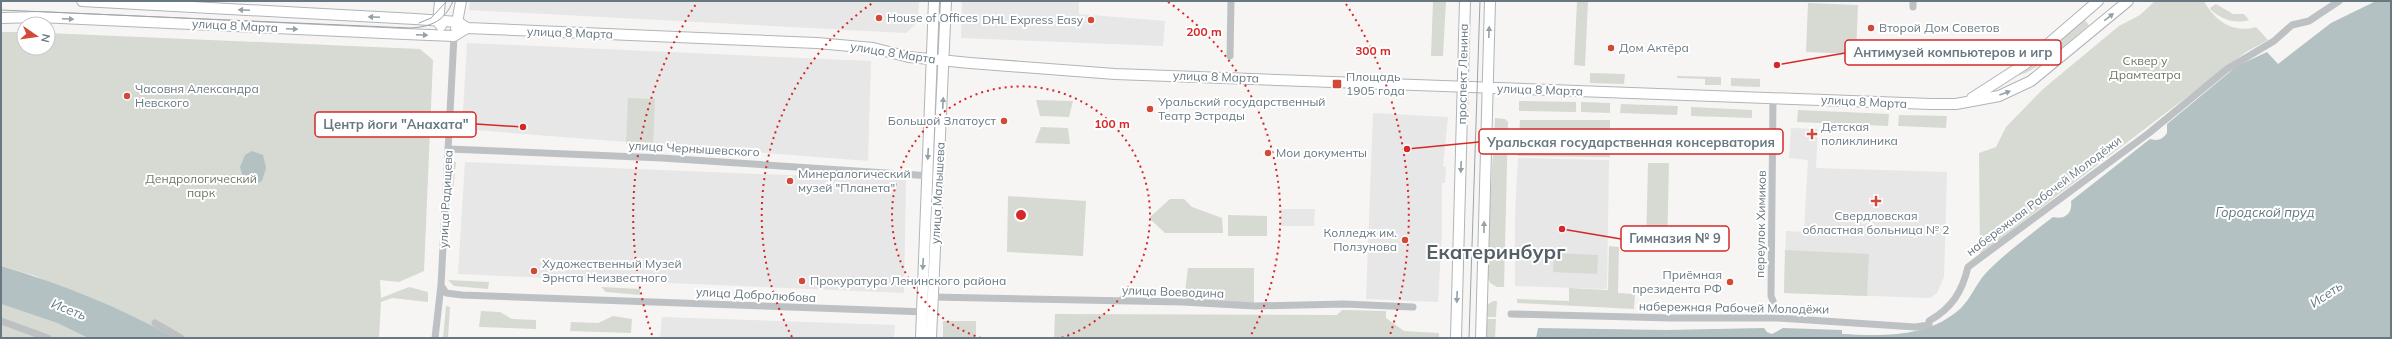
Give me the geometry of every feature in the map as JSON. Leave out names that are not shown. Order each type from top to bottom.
[{"type":"main road","name":"улица 8 Марта","points":[[82,1],[458,22]]},
{"type":"main road","points":[[440,1],[438,21],[444,30],[454,36],[467,28],[458,22]]},
{"type":"main road","name":"улица Радищева","points":[[454,36],[461,1]]},
{"type":"main road","name":"улица Малышева","points":[[921,338],[934,1]]},
{"type":"main road","name":"улица Малышева","points":[[931,338],[945,60],[946,1]]},
{"type":"main road","name":"проспект Ленина","points":[[1456,338],[1465,1]]},
{"type":"main road","name":"проспект Ленина","points":[[1481,338],[1490,1]]},
{"type":"main road","points":[[1967,101],[2025,64],[2098,1]]},
{"type":"main road","name":"улица 8 Марта","points":[[467,28],[838,44],[931,59],[1010,67],[1122,74],[1463,88],[1931,104],[1967,101],[1999,96],[2031,81],[2128,1]]},
{"type":"main road","name":"улица 8 Марта","points":[[1,18],[47,18],[454,36]]},
{"type":"street","points":[[1230,56],[1231,1]]},
{"type":"street","name":"набережная Рабочей Молодёжи","points":[[1511,314],[1671,318],[1777,318],[1915,327],[1929,325],[1929,321],[1943,314],[1953,302],[1964,281],[1968,267],[2149,133],[2227,69],[2274,41],[2292,26],[2310,21],[2339,1]]},
{"type":"street","name":"улица Радищева","points":[[435,338],[441,285],[454,36]]},
{"type":"street","name":"переулок Химиков","points":[[1773,98],[1770,296],[1773,302]]},
{"type":"street","name":"улица Чернышевского","points":[[449,150],[662,158],[938,176]]},
{"type":"street","name":"улица Добролюбова","points":[[441,285],[446,293],[462,295],[932,313]]},
{"type":"street","name":"улица Воеводина","points":[[932,296],[1182,302],[1255,306],[1344,304],[1414,307]]},
{"type":"street","points":[[1,321],[48,338]]},
{"type":"street","points":[[155,323],[181,338]]},
{"type":"shaded area","points":[[470,1],[919,1],[918,22],[906,33],[469,10]]},
{"type":"shaded area","points":[[962,1],[1079,1],[1079,14],[1165,21],[1163,46],[961,38]]},
{"type":"shaded area","points":[[467,43],[871,61],[868,161],[462,129]]},
{"type":"shaded area","name":"Колледж им. Ползунова","points":[[1373,113],[1448,117],[1443,166],[1446,167],[1445,183],[1442,183],[1442,233],[1438,302],[1366,299]]},
{"type":"shaded area","name":"Свердловская областная больница № 2","points":[[1791,128],[1818,129],[1816,168],[1947,172],[1944,277],[1937,293],[1930,298],[1784,293],[1786,231],[1804,232],[1808,160],[1789,158]]},
{"type":"shaded area","points":[[1518,158],[1609,160],[1607,289],[1515,286],[1515,215]]},
{"type":"shaded area","points":[[465,162],[906,180],[904,293],[458,274]]},
{"type":"shaded area","points":[[1281,209],[1315,209],[1314,226],[1281,226]]},
{"type":"shaded area","points":[[662,317],[895,325],[894,338],[660,338]]},
{"type":"green space","points":[[1433,1],[1446,1],[1443,56],[1431,56]]},
{"type":"green space","points":[[1577,1],[1588,1],[1585,66],[1574,65]]},
{"type":"green space","name":"Сквер у Драмтеатра","points":[[2155,1],[2204,1],[2213,14],[2225,24],[2240,29],[2256,27],[2268,40],[2246,52],[1980,254],[1979,153],[1996,147],[2006,127],[2043,89],[2119,26],[2140,15]]},
{"type":"green space","points":[[1808,3],[1858,5],[1856,54],[1806,52]]},
{"type":"green space","points":[[2216,4],[2233,14],[2244,14],[2249,20],[2238,22],[2224,19],[2211,10],[2210,8]]},
{"type":"green space","points":[[2084,19],[2089,25],[2064,47],[2038,66],[2018,76],[2034,65]]},
{"type":"green space","name":"Дендрологический парк","points":[[1,32],[16,32],[16,56],[56,56],[56,33],[420,49],[433,60],[424,271],[399,282],[380,280],[381,298],[409,287],[428,292],[428,302],[392,298],[381,302],[379,338],[175,338],[35,276],[1,266]]},
{"type":"green space","points":[[1590,73],[1625,74],[1624,84],[1590,83]]},
{"type":"green space","points":[[1677,76],[1721,77],[1721,85],[1705,85],[1705,79],[1677,78]]},
{"type":"green space","points":[[1731,78],[1760,79],[1760,87],[1731,86]]},
{"type":"green space","points":[[628,98],[655,99],[653,146],[626,144]]},
{"type":"green space","points":[[1036,100],[1073,101],[1069,117],[1040,116]]},
{"type":"green space","points":[[1519,101],[1576,102],[1576,112],[1519,111]]},
{"type":"green space","points":[[1581,102],[1610,103],[1610,113],[1581,112]]},
{"type":"green space","points":[[1621,104],[1678,106],[1677,115],[1620,113]]},
{"type":"green space","points":[[1691,107],[1752,110],[1752,118],[1691,116]]},
{"type":"green space","points":[[1798,110],[1889,114],[1888,126],[1797,122]]},
{"type":"green space","points":[[1899,115],[1947,116],[1946,128],[1898,126]]},
{"type":"green space","points":[[1495,118],[1505,119],[1508,122],[1504,287],[1497,287],[1490,283],[1488,277]]},
{"type":"green space","points":[[1520,120],[1610,120],[1610,157],[1518,156]]},
{"type":"green space","points":[[1041,127],[1068,128],[1070,144],[1035,143]]},
{"type":"green space","points":[[448,162],[456,162],[453,190],[447,188]]},
{"type":"green space","points":[[1648,163],[1669,163],[1667,248],[1646,247]]},
{"type":"green space","points":[[1008,196],[1086,201],[1083,256],[1007,252]]},
{"type":"green space","points":[[1170,199],[1184,199],[1192,207],[1222,218],[1223,233],[1165,233],[1149,218]]},
{"type":"green space","points":[[1228,215],[1267,216],[1267,236],[1228,236]]},
{"type":"green space","points":[[1609,246],[1619,247],[1618,293],[1635,294],[1634,309],[1517,303],[1517,299],[1569,301],[1569,288],[1608,290]]},
{"type":"green space","points":[[1785,250],[1869,254],[1867,296],[1784,293]]},
{"type":"green space","points":[[1554,253],[1598,255],[1597,274],[1553,272]]},
{"type":"green space","points":[[1188,268],[1254,268],[1254,304],[1184,299]]},
{"type":"green space","points":[[448,280],[489,282],[488,289],[454,286]]},
{"type":"green space","points":[[601,287],[640,289],[640,295],[606,292]]},
{"type":"green space","points":[[1493,301],[1497,301],[1496,317],[1486,317],[1487,305]]},
{"type":"green space","points":[[1,304],[57,323],[88,338],[1,338]]},
{"type":"green space","points":[[446,306],[450,307],[448,338],[443,338]]},
{"type":"green space","points":[[1342,310],[1386,311],[1386,318],[1404,331],[1439,333],[1439,338],[1054,338],[1055,314],[1337,315]]},
{"type":"green space","points":[[481,311],[500,312],[512,319],[536,320],[536,329],[479,327]]},
{"type":"green space","points":[[613,316],[632,319],[631,333],[570,331],[571,322],[598,323]]},
{"type":"green space","points":[[1486,319],[1496,319],[1495,338],[1485,338]]},
{"type":"green space","points":[[943,321],[976,321],[976,338],[943,338]]},
{"type":"water","name":"Городской пруд","points":[[2376,1],[2391,1],[2391,338],[1536,338],[1538,328],[1666,330],[1764,328],[1767,332],[1772,334],[1783,328],[1842,330],[1842,334],[1889,335],[1920,330],[1935,325],[1948,318],[1961,308],[1985,274],[2009,251],[2053,217],[2061,218],[2067,215],[2071,209],[2071,201],[2150,139],[2162,139],[2167,133],[2167,124],[2237,66],[2267,52],[2278,64],[2331,23]]},
{"type":"water","points":[[252,151],[263,155],[266,168],[262,181],[253,185],[244,180],[240,167],[245,155]]},
{"type":"water","name":"Исеть","points":[[1,266],[46,280],[90,297],[133,316],[175,338],[88,338],[57,323],[1,304]]},
{"type":"tram line","points":[[419,23],[431,18],[447,1]]},
{"type":"tram line","points":[[1,10],[410,28],[436,22],[446,14],[453,1]]},
{"type":"tram line","points":[[1469,338],[1480,1]]},
{"type":"place","name":"House of Offices","points":[[879,18]]},
{"type":"place","name":"DHL Express Easy","points":[[1091,20]]},
{"type":"place","name":"Второй Дом Советов","points":[[1871,28]]},
{"type":"place","name":"Дом Актёра","points":[[1611,48]]},
{"type":"place","name":"Антимузей компьютеров и игр","points":[[1777,65]]},
{"type":"place","name":"Площадь 1905 года","points":[[1337,84]]},
{"type":"place","name":"Часовня Александра Невского","points":[[127,96]]},
{"type":"place","name":"Уральский государственный Театр Эстрады","points":[[1150,109]]},
{"type":"place","name":"Большой Златоуст","points":[[1004,121]]},
{"type":"place","name":"Центр йоги \"Анахата\"","points":[[523,127]]},
{"type":"place","name":"Детская поликлиника","points":[[1812,134]]},
{"type":"place","name":"Уральская государственная консерватория","points":[[1407,149]]},
{"type":"place","name":"Мои документы","points":[[1268,153]]},
{"type":"place","name":"Минералогический музей \"Планета\"","points":[[790,181]]},
{"type":"place","name":"Свердловская областная больница № 2","points":[[1876,201]]},
{"type":"place","name":"Гимназия № 9","points":[[1562,229]]},
{"type":"place","name":"Колледж им. Ползунова","points":[[1405,240]]},
{"type":"place","name":"Художественный Музей Эрнста Неизвестного","points":[[534,271]]},
{"type":"place","name":"Прокуратура Ленинского района","points":[[802,281]]},
{"type":"place","name":"Приёмная президента РФ","points":[[1730,282]]},
{"type":"district","name":"Екатеринбург","points":[[1496,252]]}]
